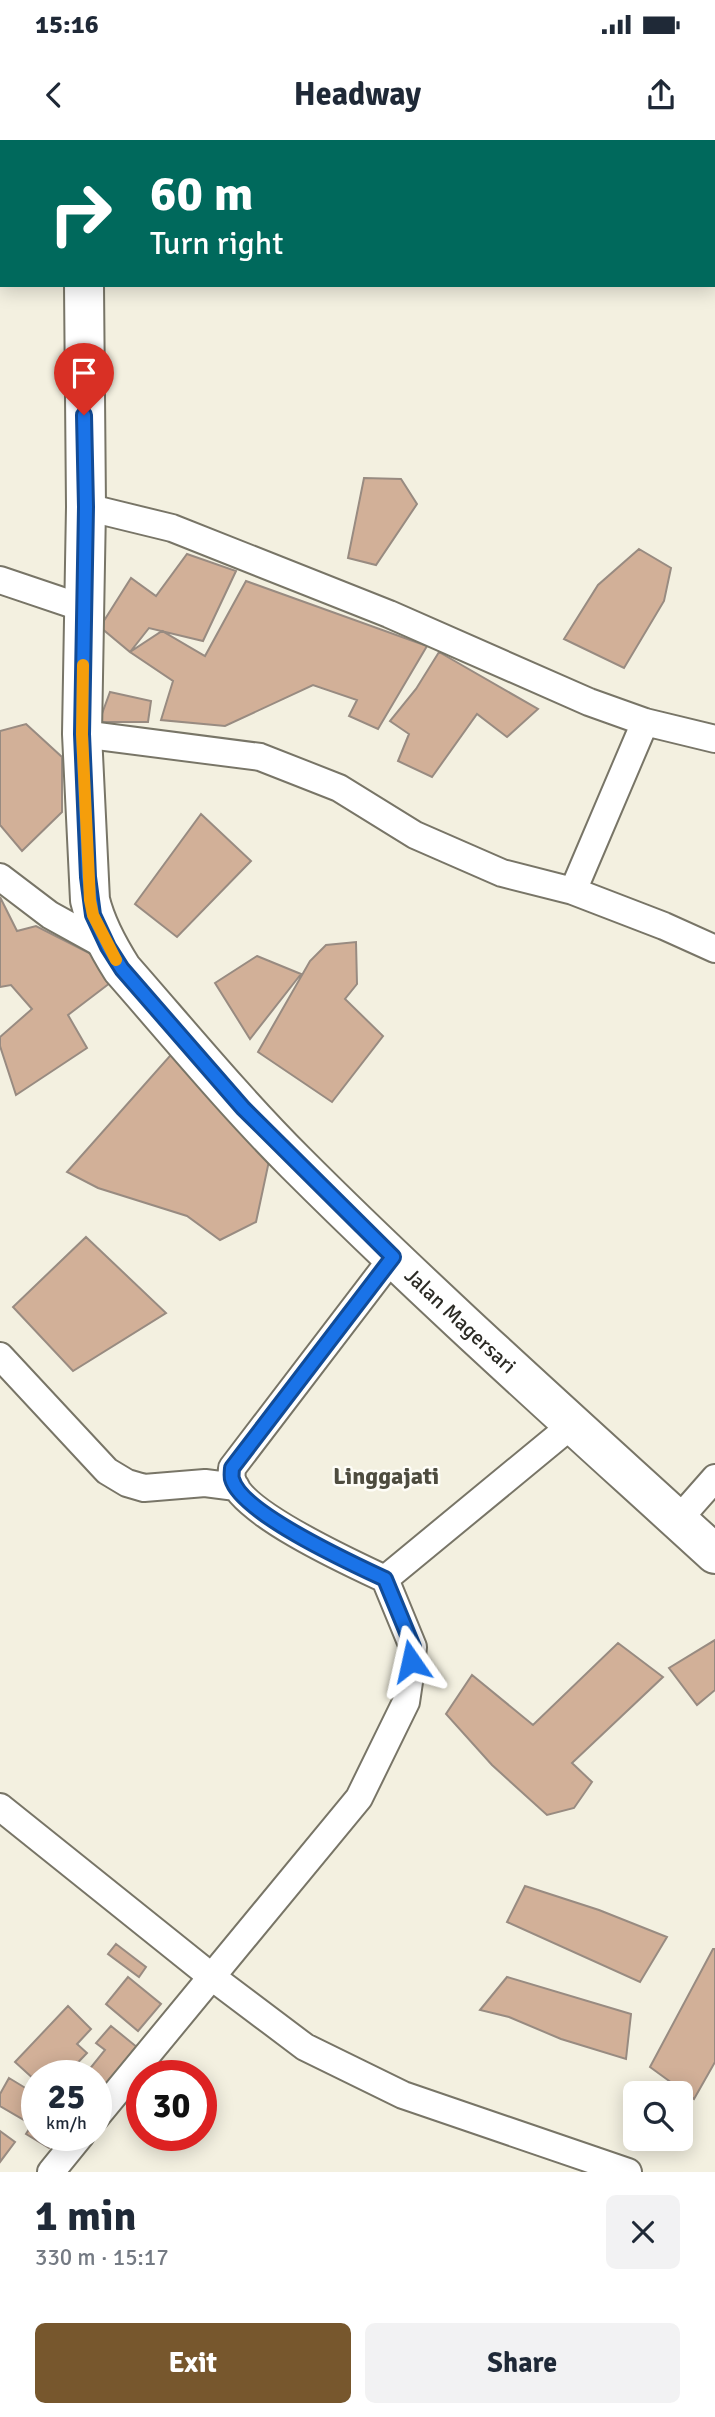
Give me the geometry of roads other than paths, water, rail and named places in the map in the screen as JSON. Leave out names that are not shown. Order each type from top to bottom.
[{"type":"street","name":"Jalan Magersari","points":[[84,287],[86,507],[82,734],[90,900],[93,915],[108,947],[122,969],[243,1108],[393,1257],[715,1554]]},
{"type":"street","points":[[86,507],[172,528],[389,614],[589,702],[645,722],[715,739]]},
{"type":"street","points":[[0,580],[83,608]]},
{"type":"street","points":[[573,891],[645,722]]},
{"type":"street","points":[[82,734],[260,757],[339,788],[415,835],[502,873],[573,891],[715,949]]},
{"type":"street","points":[[0,877],[50,915],[108,947]]},
{"type":"street","points":[[112,2098],[359,1798],[406,1702],[413,1647],[385,1579],[316,1547],[256,1508],[231,1478],[232,1468],[393,1257]]},
{"type":"street","points":[[0,1356],[107,1471],[127,1483],[144,1488],[205,1483],[236,1487]]},
{"type":"street","points":[[385,1579],[573,1424]]},
{"type":"street","points":[[678,1520],[715,1478]]},
{"type":"street","points":[[0,1807],[212,1977],[305,2047],[403,2095],[628,2172]]},
{"type":"street","points":[[51,2172],[68,2151]]},
{"type":"district","name":"Linggajati","points":[[386,1476]]}]
